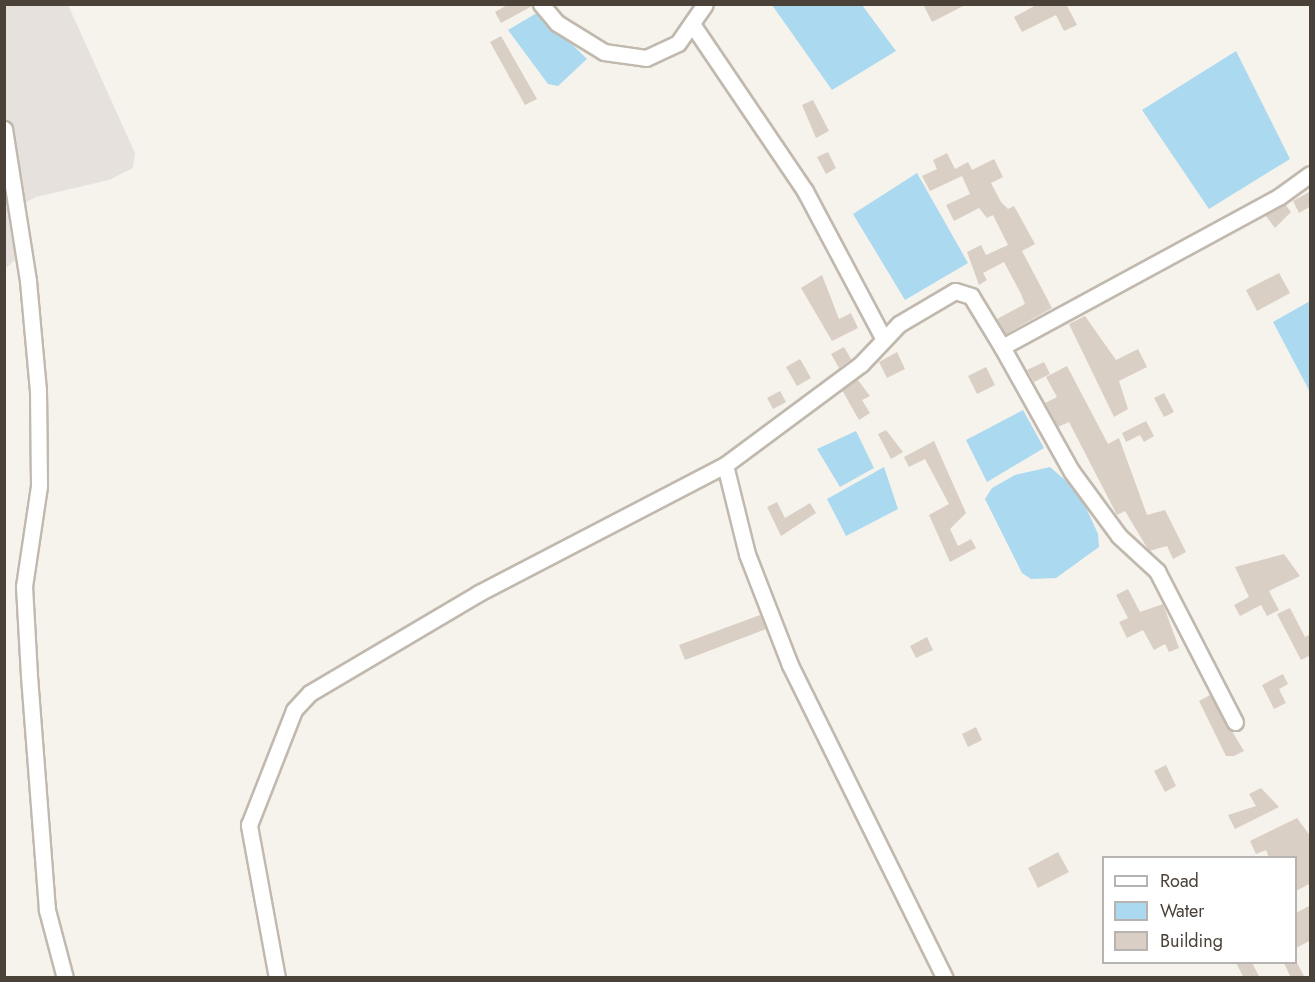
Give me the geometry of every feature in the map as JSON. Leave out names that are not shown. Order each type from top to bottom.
[{"type":"street","points":[[541,4],[557,23],[604,52],[646,58],[694,27],[705,4]]},
{"type":"street","points":[[694,27],[805,191],[883,338]]},
{"type":"street","points":[[4,129],[28,281],[38,390],[39,486],[24,586],[47,909],[65,978]]},
{"type":"street","points":[[1002,347],[1280,196],[1311,174]]},
{"type":"street","points":[[278,978],[249,825],[294,710],[310,693],[389,644],[725,465],[842,379],[898,324],[964,291],[1002,347],[1072,472],[1119,536],[1157,571],[1235,722]]},
{"type":"street","points":[[725,465],[747,554],[790,665],[945,978]]},
{"type":"shaded area","points":[[5,5],[68,5],[135,153],[133,168],[109,180],[36,197],[9,211],[16,259],[5,269]]},
{"type":"water","points":[[772,5],[862,5],[896,51],[832,90]]},
{"type":"water","points":[[535,14],[541,14],[587,59],[558,86],[548,84],[508,30]]},
{"type":"water","points":[[1236,51],[1290,159],[1209,209],[1142,110]]},
{"type":"water","points":[[917,173],[968,263],[905,300],[853,214]]},
{"type":"water","points":[[1310,301],[1310,392],[1273,322]]},
{"type":"water","points":[[1023,410],[1044,448],[987,482],[966,440]]},
{"type":"water","points":[[856,431],[874,468],[840,487],[817,449]]},
{"type":"water","points":[[884,467],[898,509],[846,536],[827,499]]},
{"type":"water","points":[[1050,467],[1079,492],[1098,534],[1099,547],[1056,578],[1031,579],[1022,573],[985,499],[992,488],[1015,475]]},
{"type":"building","points":[[509,4],[531,4],[532,6],[501,23],[495,12]]},
{"type":"building","points":[[923,4],[967,4],[932,22]]},
{"type":"building","points":[[1038,4],[1066,4],[1077,25],[1064,31],[1056,15],[1022,32],[1014,17]]},
{"type":"building","points":[[501,36],[537,99],[525,105],[490,42]]},
{"type":"building","points":[[813,100],[829,131],[816,138],[802,105]]},
{"type":"building","points":[[828,152],[836,168],[826,174],[817,157]]},
{"type":"building","points":[[947,153],[955,169],[968,162],[972,170],[994,159],[1003,177],[991,183],[1001,202],[1008,209],[1014,206],[1035,244],[1022,251],[1052,308],[1006,334],[997,319],[1025,304],[1021,294],[1004,262],[983,273],[987,280],[979,285],[967,252],[981,245],[986,255],[1008,245],[993,215],[987,218],[979,208],[954,221],[946,205],[970,194],[962,176],[930,191],[922,176],[937,169],[933,160]]},
{"type":"building","points":[[1311,191],[1311,206],[1299,213],[1293,201]]},
{"type":"building","points":[[1285,204],[1291,212],[1275,228],[1265,215]]},
{"type":"building","points":[[1279,273],[1290,293],[1257,311],[1246,290]]},
{"type":"building","points":[[822,275],[839,319],[851,313],[858,328],[832,341],[801,288]]},
{"type":"building","points":[[1085,316],[1116,360],[1138,349],[1147,367],[1119,381],[1128,409],[1114,417],[1069,324]]},
{"type":"building","points":[[844,347],[851,359],[839,368],[831,354]]},
{"type":"building","points":[[897,352],[905,369],[887,378],[879,362]]},
{"type":"building","points":[[800,359],[811,378],[797,386],[786,367]]},
{"type":"building","points":[[1044,362],[1050,374],[1034,382],[1027,370]]},
{"type":"building","points":[[1067,366],[1108,444],[1119,438],[1147,515],[1165,510],[1186,552],[1173,559],[1167,546],[1149,551],[1125,511],[1117,515],[1069,422],[1058,427],[1045,403],[1057,397],[1046,377]]},
{"type":"building","points":[[986,367],[995,385],[977,394],[968,376]]},
{"type":"building","points":[[857,379],[870,396],[862,400],[870,413],[859,420],[842,390]]},
{"type":"building","points":[[780,391],[786,402],[773,409],[767,398]]},
{"type":"building","points":[[1164,393],[1174,412],[1164,417],[1154,398]]},
{"type":"building","points":[[1146,421],[1154,436],[1144,442],[1140,435],[1126,442],[1122,433]]},
{"type":"building","points":[[886,430],[903,452],[891,459],[878,434]]},
{"type":"building","points":[[934,441],[966,513],[950,529],[958,546],[971,539],[976,548],[950,562],[929,515],[949,504],[925,459],[909,467],[904,457]]},
{"type":"building","points":[[777,502],[785,518],[810,503],[816,513],[781,536],[767,507]]},
{"type":"building","points":[[1284,554],[1300,576],[1269,591],[1279,610],[1267,616],[1261,605],[1240,616],[1234,605],[1249,597],[1235,567]]},
{"type":"building","points":[[1128,589],[1140,612],[1163,604],[1179,648],[1169,652],[1165,644],[1154,650],[1143,630],[1127,638],[1119,622],[1128,618],[1116,595]]},
{"type":"building","points":[[1290,608],[1305,637],[1311,634],[1311,655],[1301,660],[1277,614]]},
{"type":"building","points":[[760,615],[766,629],[685,660],[679,645]]},
{"type":"building","points":[[927,637],[933,650],[916,658],[910,646]]},
{"type":"building","points":[[1283,674],[1288,684],[1279,689],[1286,703],[1274,709],[1262,685]]},
{"type":"building","points":[[1210,695],[1244,751],[1234,756],[1226,756],[1199,701]]},
{"type":"building","points":[[976,727],[982,740],[968,747],[962,734]]},
{"type":"building","points":[[1166,765],[1176,786],[1165,792],[1154,771]]},
{"type":"building","points":[[1261,788],[1279,807],[1235,829],[1228,815],[1256,806],[1249,794]]},
{"type":"building","points":[[1297,818],[1311,837],[1311,883],[1297,890],[1297,856],[1268,856],[1266,850],[1256,854],[1250,841]]},
{"type":"building","points":[[1058,852],[1069,872],[1038,888],[1028,868]]},
{"type":"building","points":[[1311,905],[1311,940],[1297,947],[1297,912]]},
{"type":"building","points":[[1297,963],[1305,978],[1291,978],[1284,964]]},
{"type":"building","points":[[1237,964],[1253,964],[1260,978],[1244,978]]}]
